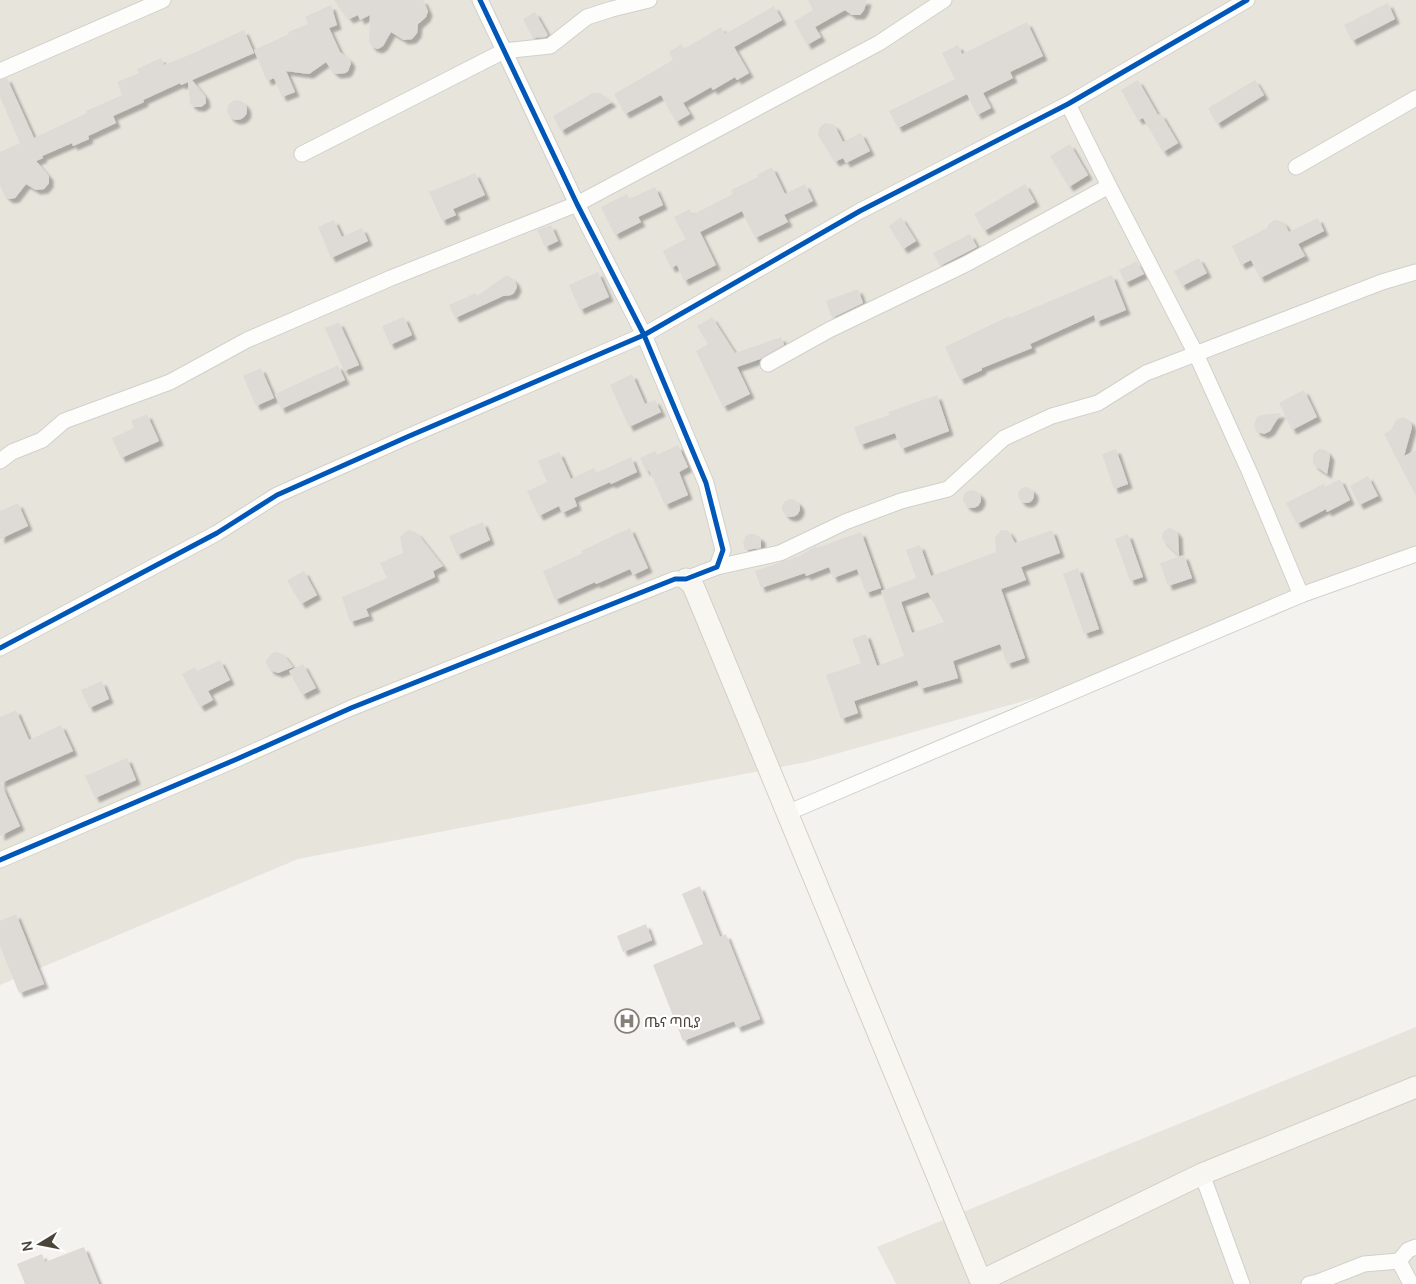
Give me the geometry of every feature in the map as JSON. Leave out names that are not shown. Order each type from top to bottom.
[{"type":"street","points":[[0,71],[163,0]]},
{"type":"street","points":[[480,0],[577,204],[644,335],[706,483],[723,550],[716,567]]},
{"type":"street","points":[[302,154],[504,51],[550,46],[587,17],[649,0]]},
{"type":"street","points":[[0,461],[12,452],[42,440],[64,421],[170,382],[247,340],[391,278],[577,204],[878,43],[944,0]]},
{"type":"street","points":[[0,648],[217,532],[277,495],[407,436],[644,335],[860,211],[1068,104],[1246,0]]},
{"type":"street","points":[[1296,167],[1416,98]]},
{"type":"street","points":[[1068,104],[1108,186],[1196,354],[1250,473],[1301,595]]},
{"type":"street","points":[[768,364],[829,330],[966,264],[1108,186]]},
{"type":"street","points":[[0,860],[238,759],[351,708],[675,579],[686,579],[716,567],[780,553],[845,522],[901,501],[948,488],[1004,438],[1052,416],[1098,403],[1146,373],[1382,282],[1416,272]]},
{"type":"street","points":[[787,813],[1301,595],[1416,554]]},
{"type":"street","points":[[686,579],[695,590],[979,1283],[1202,1174],[1416,1087]]},
{"type":"street","points":[[1202,1174],[1242,1284]]},
{"type":"street","points":[[1309,1284],[1364,1264],[1399,1261],[1408,1250],[1416,1247]]},
{"type":"street","points":[[1399,1261],[1411,1284]]},
{"type":"shaded area","points":[[0,0],[1416,0],[1416,552],[1167,661],[807,762],[298,859],[0,985]]},
{"type":"shaded area","points":[[1416,1027],[1416,1284],[896,1284],[877,1247]]},
{"type":"building","points":[[334,0],[423,0],[428,11],[426,17],[418,24],[417,33],[412,39],[404,40],[391,32],[383,46],[378,49],[372,47],[369,42],[370,15],[360,20],[358,15],[349,19]]},
{"type":"building","points":[[808,0],[867,0],[864,10],[860,15],[852,15],[845,10],[815,27],[821,37],[807,45],[794,21],[813,10]]},
{"type":"building","points":[[1388,3],[1395,19],[1352,41],[1344,25]]},
{"type":"building","points":[[331,5],[337,25],[329,28],[340,52],[351,63],[348,71],[337,74],[333,72],[326,62],[309,74],[286,71],[295,92],[282,97],[274,78],[267,81],[254,50],[308,24],[305,17]]},
{"type":"building","points":[[774,6],[782,20],[734,47],[749,73],[737,80],[735,77],[713,90],[711,87],[683,103],[690,114],[676,122],[661,95],[625,114],[614,94],[673,60],[669,52],[681,44],[684,49],[721,27],[725,34]]},
{"type":"building","points":[[535,12],[548,35],[546,37],[533,38],[523,19]]},
{"type":"building","points":[[1027,22],[1043,56],[1010,72],[1013,78],[983,93],[991,108],[977,115],[967,94],[898,128],[889,111],[955,79],[942,53],[958,45],[962,54]]},
{"type":"building","points":[[244,30],[254,53],[192,80],[205,96],[206,103],[201,107],[195,107],[190,104],[188,82],[181,85],[180,83],[113,116],[116,123],[88,136],[89,139],[73,146],[72,143],[42,156],[43,158],[36,161],[49,176],[49,183],[44,189],[36,190],[26,184],[15,198],[9,199],[4,195],[0,185],[0,152],[20,143],[0,97],[0,80],[7,78],[34,138],[122,95],[117,82],[139,73],[137,69],[161,58],[164,65]]},
{"type":"building","points":[[1138,80],[1158,115],[1161,114],[1178,143],[1163,152],[1143,118],[1138,120],[1121,90]]},
{"type":"building","points":[[1255,80],[1264,95],[1217,124],[1208,108]]},
{"type":"building","points":[[593,93],[600,93],[612,102],[561,131],[553,116]]},
{"type":"building","points":[[237,100],[244,103],[247,110],[244,117],[237,120],[230,117],[227,110],[230,103]]},
{"type":"building","points":[[825,123],[835,126],[843,142],[861,133],[870,151],[846,163],[843,158],[835,162],[818,135],[819,128]]},
{"type":"building","points":[[1070,144],[1088,175],[1069,187],[1050,156]]},
{"type":"building","points":[[772,167],[785,194],[805,184],[813,201],[784,215],[788,222],[755,238],[742,211],[700,232],[716,265],[684,281],[677,265],[671,268],[663,251],[686,239],[674,217],[690,209],[692,215],[733,194],[731,190],[758,177],[757,175]]},
{"type":"building","points":[[475,173],[485,195],[453,209],[456,215],[442,221],[429,192]]},
{"type":"building","points":[[1025,184],[1035,202],[984,231],[974,214]]},
{"type":"building","points":[[655,187],[663,205],[638,217],[641,222],[615,235],[601,207],[627,194],[629,199]]},
{"type":"building","points":[[901,217],[916,241],[903,249],[889,226]]},
{"type":"building","points":[[1318,218],[1324,231],[1298,244],[1305,256],[1260,278],[1251,260],[1241,265],[1232,246],[1267,228],[1274,220],[1284,223],[1289,232]]},
{"type":"building","points":[[334,220],[342,237],[362,228],[368,241],[331,258],[318,227]]},
{"type":"building","points":[[551,225],[558,241],[545,247],[537,230]]},
{"type":"building","points":[[970,234],[977,247],[940,266],[933,253]]},
{"type":"building","points":[[1199,258],[1207,273],[1182,286],[1174,271]]},
{"type":"building","points":[[1137,261],[1144,274],[1125,283],[1119,270]]},
{"type":"building","points":[[598,272],[609,297],[580,310],[569,285]]},
{"type":"building","points":[[1112,275],[1126,310],[1096,322],[1094,315],[1030,344],[1032,348],[982,368],[982,370],[960,380],[945,347],[1009,316],[1010,318]]},
{"type":"building","points":[[505,276],[509,276],[515,281],[517,287],[514,293],[503,296],[455,318],[449,305],[476,293],[477,296]]},
{"type":"building","points":[[858,289],[863,303],[832,318],[826,301]]},
{"type":"building","points":[[404,317],[412,335],[390,345],[382,326]]},
{"type":"building","points":[[712,317],[735,353],[781,337],[784,345],[760,359],[737,367],[750,394],[723,407],[696,351],[708,344],[697,326]]},
{"type":"building","points":[[339,322],[359,365],[344,371],[325,328]]},
{"type":"building","points":[[338,365],[345,380],[281,409],[275,394]]},
{"type":"building","points":[[261,368],[274,398],[256,406],[243,376]]},
{"type":"building","points":[[632,374],[645,404],[655,400],[661,412],[629,427],[610,385]]},
{"type":"building","points":[[1304,390],[1317,417],[1292,430],[1279,403]]},
{"type":"building","points":[[937,395],[949,431],[901,449],[895,433],[860,445],[854,427],[889,415],[888,412]]},
{"type":"building","points":[[1281,413],[1270,431],[1264,434],[1256,431],[1254,424],[1257,417]]},
{"type":"building","points":[[147,414],[159,441],[121,458],[112,438],[134,428],[131,421]]},
{"type":"building","points":[[1403,417],[1410,421],[1412,427],[1404,456],[1416,450],[1416,496],[1384,434],[1391,430],[1396,420]]},
{"type":"building","points":[[678,445],[688,467],[679,472],[688,495],[665,505],[649,470],[646,471],[640,458],[655,451],[657,455]]},
{"type":"building","points":[[1116,449],[1128,484],[1114,489],[1102,454]]},
{"type":"building","points":[[1319,449],[1326,450],[1330,456],[1327,474],[1314,465],[1313,462],[1313,454]]},
{"type":"building","points":[[559,452],[571,479],[594,468],[596,473],[631,457],[637,472],[574,498],[577,506],[562,513],[559,506],[539,516],[527,491],[547,482],[538,461]]},
{"type":"building","points":[[1368,476],[1378,496],[1359,505],[1350,486]]},
{"type":"building","points":[[1340,479],[1350,500],[1327,512],[1326,509],[1297,524],[1286,503],[1325,483],[1324,487]]},
{"type":"building","points":[[1023,487],[1029,487],[1034,492],[1032,501],[1023,503],[1018,498],[1018,492]]},
{"type":"building","points":[[968,490],[976,490],[981,495],[979,506],[968,508],[963,503],[963,495]]},
{"type":"building","points":[[787,499],[795,499],[800,504],[798,515],[787,517],[782,512],[782,504]]},
{"type":"building","points":[[18,503],[28,526],[0,539],[0,511]]},
{"type":"building","points":[[483,522],[490,540],[457,555],[449,536]]},
{"type":"building","points":[[630,528],[648,568],[633,575],[630,569],[555,600],[543,571],[583,553],[581,551]]},
{"type":"building","points":[[1168,528],[1174,529],[1178,534],[1179,556],[1162,539],[1163,532]]},
{"type":"building","points":[[409,530],[417,533],[443,566],[433,571],[435,577],[366,609],[369,616],[350,622],[342,597],[387,578],[380,563],[403,553],[400,537]]},
{"type":"building","points":[[1001,530],[1007,530],[1015,543],[1052,530],[1060,553],[1021,567],[1026,580],[1001,589],[1025,658],[1007,664],[1000,644],[953,661],[958,678],[920,689],[917,680],[854,701],[858,713],[841,719],[826,675],[861,663],[852,639],[866,634],[877,666],[904,656],[881,591],[916,578],[906,550],[920,545],[931,576],[996,552],[995,537]],"holes":[[[928,592],[944,622],[912,633],[901,602]]]},
{"type":"building","points":[[861,532],[881,588],[866,593],[857,569],[833,578],[829,567],[806,576],[805,573],[761,588],[755,571],[799,556],[816,546],[816,548]]},
{"type":"building","points":[[749,534],[760,537],[761,548],[745,550],[743,543]]},
{"type":"building","points":[[1128,534],[1143,577],[1130,581],[1115,539]]},
{"type":"building","points":[[1184,555],[1192,578],[1168,586],[1160,563]]},
{"type":"building","points":[[1078,568],[1099,629],[1084,634],[1063,574]]},
{"type":"building","points":[[304,571],[317,595],[301,604],[287,580]]},
{"type":"building","points":[[272,653],[283,654],[293,667],[278,673],[270,670],[266,663],[267,659]]},
{"type":"building","points":[[220,660],[230,680],[208,691],[213,700],[200,707],[182,674],[195,667],[197,671]]},
{"type":"building","points":[[303,664],[316,688],[302,695],[289,671]]},
{"type":"building","points":[[102,681],[109,699],[89,708],[81,690]]},
{"type":"building","points":[[16,710],[29,740],[61,725],[73,751],[1,783],[20,826],[0,836],[0,717]]},
{"type":"building","points":[[127,758],[136,780],[95,798],[85,776]]},
{"type":"building","points":[[700,886],[720,937],[726,934],[760,1019],[737,1028],[734,1021],[683,1041],[653,965],[703,944],[682,894]]},
{"type":"building","points":[[16,914],[44,984],[19,993],[0,946],[0,921]]},
{"type":"building","points":[[646,924],[652,940],[623,952],[617,936]]},
{"type":"building","points":[[84,1247],[99,1284],[25,1284],[17,1264],[42,1254],[45,1262]]},
{"type":"cycle path","points":[[0,860],[351,708],[675,579],[686,579],[717,567],[723,550],[706,483],[644,335],[577,204],[480,0]]},
{"type":"cycle path","points":[[0,648],[217,533],[277,495],[644,335],[860,211],[1068,104],[1247,0]]},
{"type":"place","name":"ጤና ጣቢያ","points":[[627,1021]]}]
